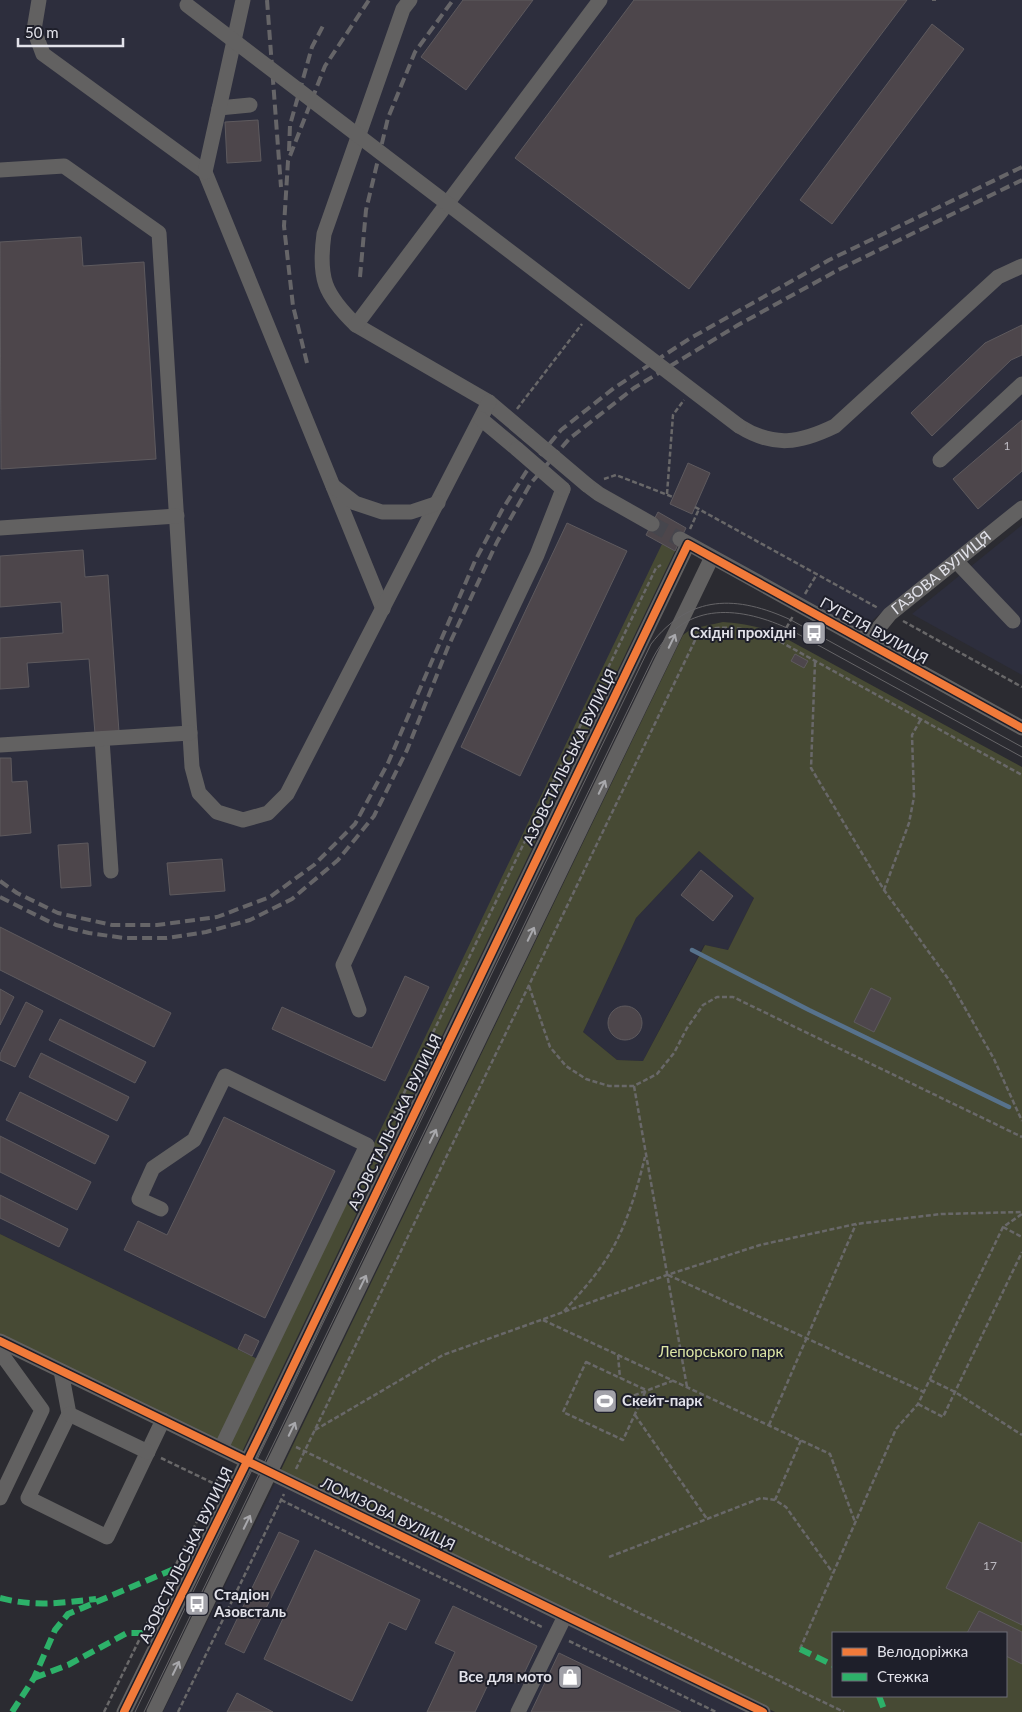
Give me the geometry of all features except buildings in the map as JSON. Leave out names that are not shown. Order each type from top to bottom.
[{"type":"street","points":[[39,0],[34,30],[43,54],[205,172],[383,609]]},
{"type":"street","points":[[205,172],[242,0]]},
{"type":"street","points":[[410,0],[403,9],[324,234],[321,259],[325,285],[338,307],[356,325],[490,402],[587,485],[599,494],[652,524]]},
{"type":"street","points":[[356,325],[600,0]]},
{"type":"street","points":[[183,3],[739,426],[767,439],[787,441],[812,437],[835,426],[998,278],[1022,266]]},
{"type":"street","points":[[219,108],[250,105]]},
{"type":"street","points":[[0,170],[64,166],[159,233],[192,767],[198,793],[217,812],[242,820],[268,813],[287,794],[490,402]]},
{"type":"street","points":[[940,460],[1022,384]]},
{"type":"street","points":[[359,1010],[343,965],[537,555],[564,489],[481,419]]},
{"type":"street","points":[[333,485],[355,503],[382,512],[411,512],[438,503]]},
{"type":"street","name":"ГАЗОВА ВУЛИЦЯ","points":[[867,642],[890,614],[1022,508]]},
{"type":"street","points":[[0,528],[177,516]]},
{"type":"street","name":"ГУГЕЛЯ ВУЛИЦЯ","points":[[684,542],[1022,728]]},
{"type":"street","name":"АЗОВСТАЛЬСЬКА ВУЛИЦЯ","points":[[124,1712],[247,1461],[684,542]]},
{"type":"street","points":[[154,1712],[712,557]]},
{"type":"street","points":[[956,561],[1013,621]]},
{"type":"street","points":[[0,745],[190,733]]},
{"type":"street","points":[[102,739],[111,871]]},
{"type":"street","points":[[161,1210],[139,1199],[153,1168],[194,1140],[225,1076],[366,1145],[221,1448]]},
{"type":"street","name":"ЛОМІЗОВА ВУЛИЦЯ","points":[[0,1341],[763,1712]]},
{"type":"street","points":[[0,1352],[42,1410],[0,1498]]},
{"type":"street","points":[[61,1371],[69,1414],[28,1498],[107,1537],[163,1420]]},
{"type":"street","points":[[69,1414],[148,1452]]},
{"type":"street","points":[[518,1712],[565,1616]]},
{"type":"path","points":[[522,402],[590,312]]},
{"type":"path","points":[[667,494],[673,415],[683,401]]},
{"type":"path","points":[[616,475],[673,497]]},
{"type":"path","points":[[695,507],[1022,687]]},
{"type":"path","points":[[380,1144],[656,568]]},
{"type":"path","points":[[844,1712],[304,1452],[700,632],[729,628],[754,631],[779,641],[1022,775]]},
{"type":"path","points":[[815,661],[811,768],[884,890],[949,980],[994,1059],[1022,1121]]},
{"type":"path","points":[[884,890],[909,823],[914,796],[912,735],[921,719]]},
{"type":"path","points":[[528,986],[550,1048],[566,1066],[586,1079],[609,1086],[634,1086],[657,1074],[674,1054],[687,1028],[704,1005],[717,997],[733,997],[1022,1137]]},
{"type":"path","points":[[634,1086],[687,1387]]},
{"type":"path","points":[[563,1312],[593,1278],[617,1241],[634,1199],[646,1155]]},
{"type":"path","points":[[314,1430],[442,1355],[667,1275],[760,1245],[856,1224],[941,1214],[1022,1213]]},
{"type":"path","points":[[800,1649],[896,1429],[918,1404],[1003,1227],[1022,1213]]},
{"type":"path","points":[[768,1425],[856,1224]]},
{"type":"path","points":[[1003,1227],[1022,1237]]},
{"type":"path","points":[[918,1404],[943,1416],[1022,1252]]},
{"type":"path","points":[[667,1275],[924,1392]]},
{"type":"path","points":[[542,1319],[830,1454],[856,1522]]},
{"type":"path","points":[[618,1355],[620,1378]]},
{"type":"path","points":[[586,1362],[646,1390],[623,1440],[563,1412],[586,1362]]},
{"type":"path","points":[[930,1380],[954,1392],[1022,1435]]},
{"type":"path","points":[[626,1398],[673,1381]]},
{"type":"path","points":[[635,1415],[707,1519]]},
{"type":"path","points":[[775,1500],[801,1440]]},
{"type":"path","points":[[104,1712],[215,1485],[148,1452]]},
{"type":"path","points":[[609,1557],[761,1498],[775,1500],[786,1507],[833,1573]]},
{"type":"path","points":[[281,1500],[716,1712]]},
{"type":"path","points":[[178,1712],[274,1513]]},
{"type":"shaded area","points":[[0,0],[1022,0],[1022,499],[859,631],[683,533],[268,1364],[0,1234]]},
{"type":"shaded area","points":[[1022,525],[1022,675],[912,614]]},
{"type":"shaded area","points":[[699,851],[754,897],[728,950],[704,945],[643,1061],[617,1060],[583,1032],[636,918]]},
{"type":"shaded area","points":[[276,1481],[751,1712],[163,1712]]},
{"type":"green space","points":[[662,544],[675,551],[242,1452],[0,1334],[0,1234],[268,1364]]},
{"type":"green space","name":"Лепорського парк","points":[[723,622],[755,627],[777,634],[1022,767],[1022,1712],[775,1712],[280,1472],[683,635],[691,629]],"holes":[[[699,851],[754,898],[728,950],[705,945],[643,1061],[617,1060],[583,1032],[636,918]]]},
{"type":"waterway","points":[[692,950],[809,1010],[1009,1107]]},
{"type":"tunnel","points":[[652,524],[680,539]]},
{"type":"tram line","points":[[135,1712],[651,644],[666,628],[682,616],[698,608],[715,604],[733,603],[752,606],[791,620],[1022,747]]},
{"type":"tram line","points":[[144,1712],[653,658],[665,640],[679,626],[695,618],[712,613],[749,615],[768,620],[787,628],[1022,757]]},
{"type":"railway","points":[[267,0],[281,187]]},
{"type":"railway","points":[[307,363],[293,306],[284,226],[288,161],[325,66],[369,0]]},
{"type":"railway","points":[[360,277],[366,210],[388,118],[415,52],[453,0]]},
{"type":"railway","points":[[289,151],[290,125],[312,47],[324,24]]},
{"type":"railway","points":[[0,881],[17,893],[58,913],[112,925],[157,925],[217,917],[270,897],[314,865],[355,824],[388,763],[475,561],[502,510],[526,472],[561,430],[614,388],[689,339],[829,260],[1022,167]]},
{"type":"railway","points":[[0,897],[56,925],[89,933],[124,938],[167,938],[206,932],[250,920],[292,899],[338,860],[374,816],[407,750],[448,647],[497,542],[531,483],[569,439],[634,388],[738,325],[840,269],[1022,180]]},
{"type":"marked path","points":[[12,1712],[34,1678],[55,1630],[68,1614],[174,1569]]},
{"type":"marked path","points":[[0,1598],[25,1603],[59,1603],[96,1599]]},
{"type":"marked path","points":[[34,1678],[68,1665],[127,1633],[143,1633]]},
{"type":"marked path","points":[[800,1649],[832,1665]]},
{"type":"marked path","points":[[879,1697],[885,1712]]},
{"type":"cycle path","points":[[124,1712],[262,1431],[688,544],[1022,728]]},
{"type":"cycle path","points":[[0,1341],[763,1712]]},
{"type":"place","name":"Східні прохідні","points":[[814,633]]},
{"type":"place","name":"Скейт-парк","points":[[605,1401]]},
{"type":"place","name":"Стадіон Азовсталь","points":[[197,1604]]},
{"type":"place","name":"Все для мото","points":[[570,1677]]}]
